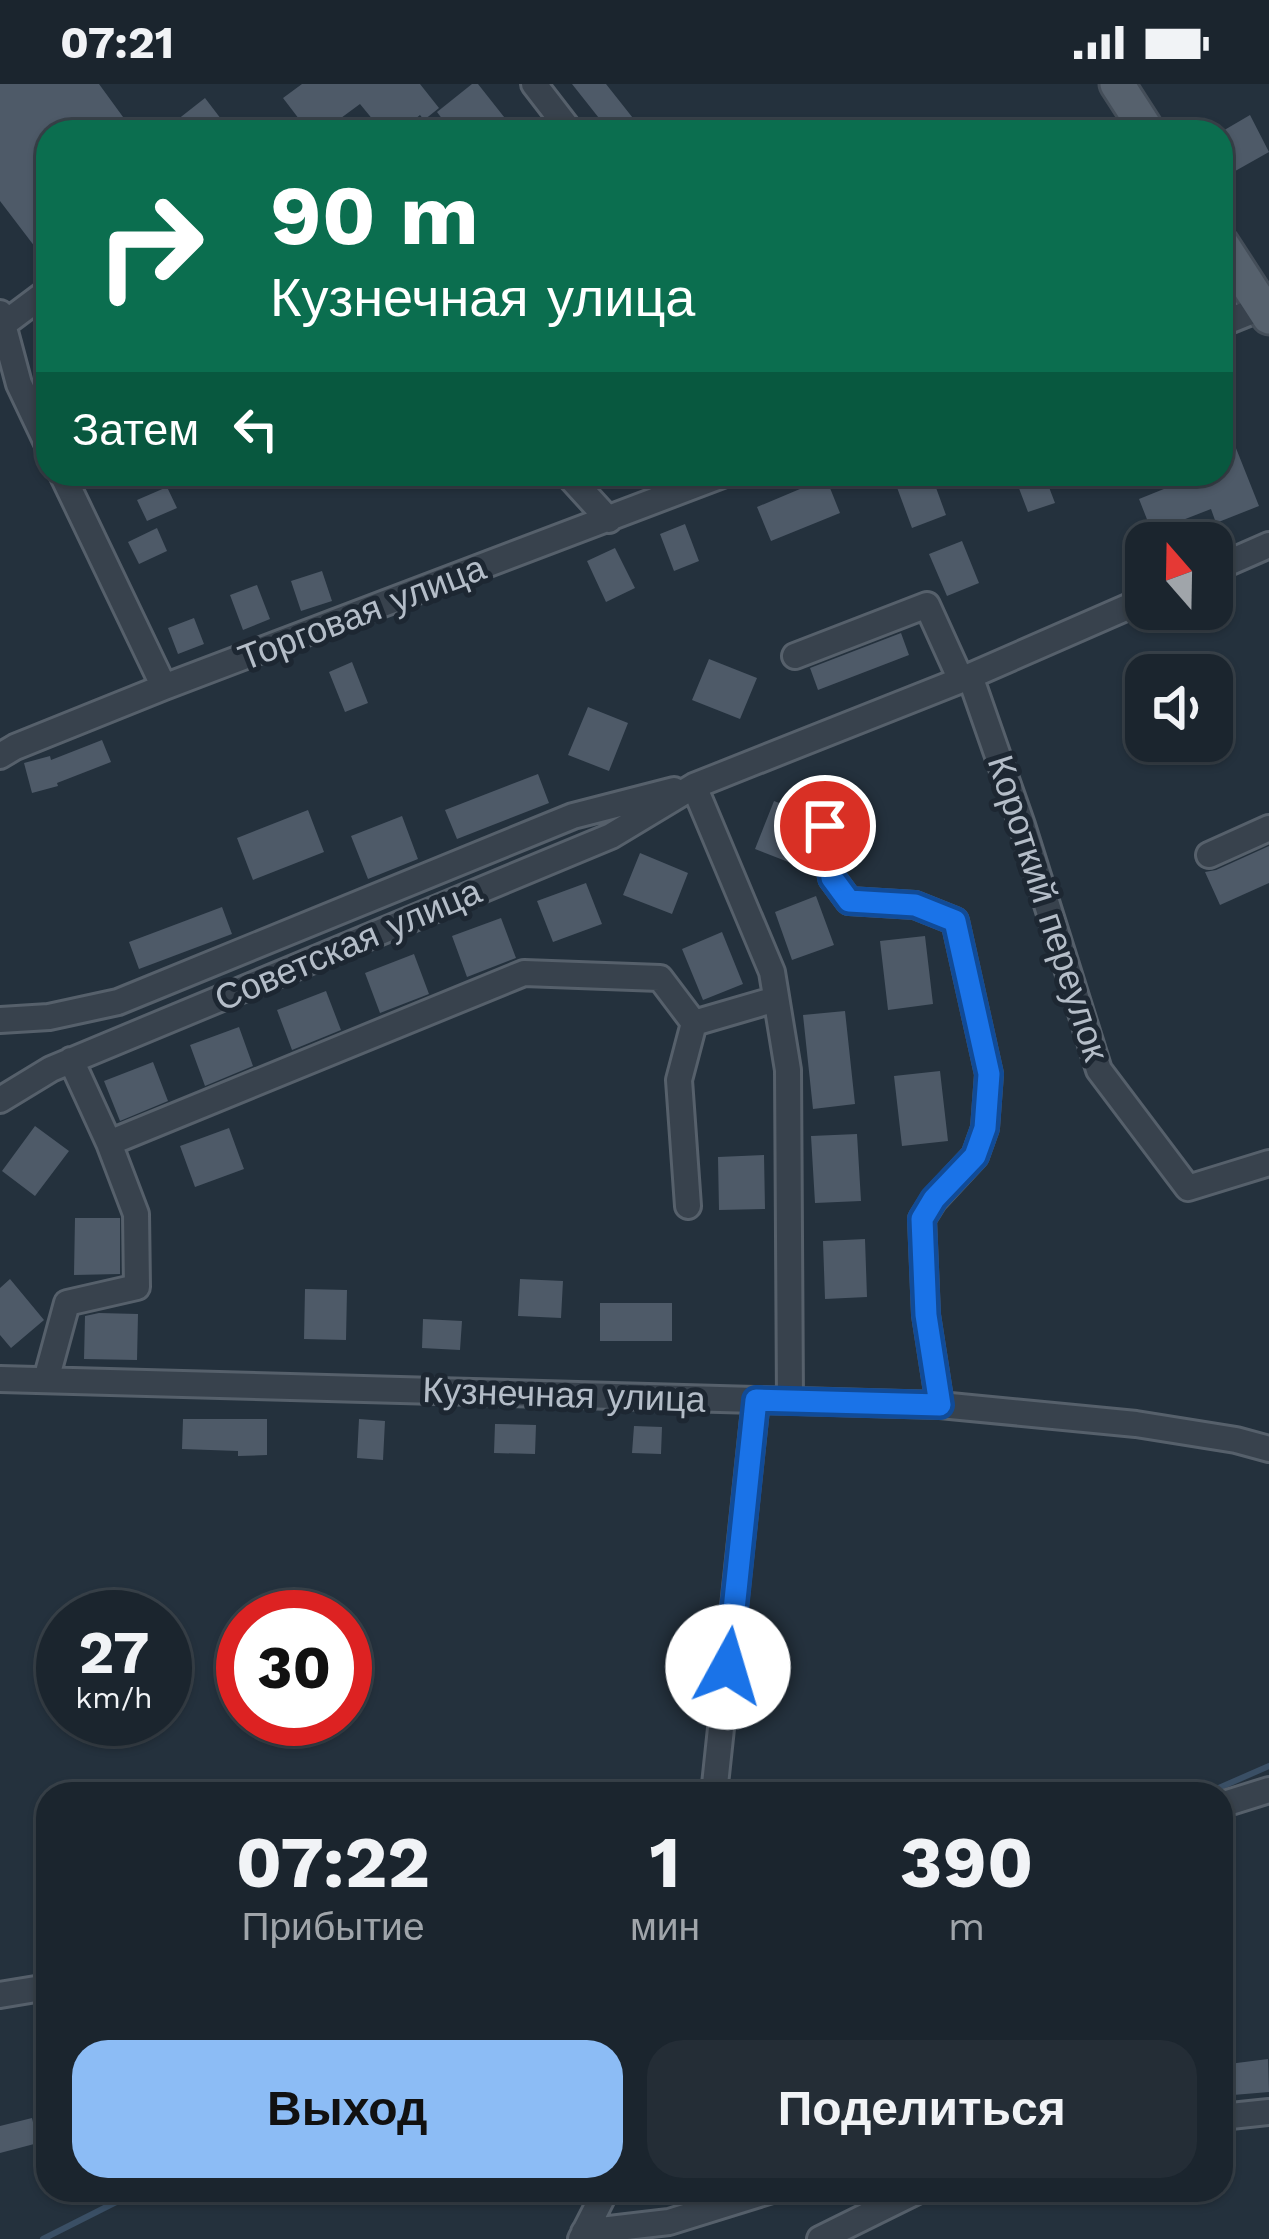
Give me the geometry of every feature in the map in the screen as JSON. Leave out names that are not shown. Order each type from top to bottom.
[{"type":"main road","points":[[1117,84],[1140,120]]},
{"type":"main road","points":[[1233,261],[1266,312]]},
{"type":"street","points":[[534,84],[562,120]]},
{"type":"street","points":[[36,299],[1,321],[19,384],[36,420]]},
{"type":"street","points":[[1233,321],[1266,312]]},
{"type":"street","points":[[68,486],[164,687]]},
{"type":"street","points":[[578,486],[609,520]]},
{"type":"street","name":"Торговая улица","points":[[0,756],[164,687],[695,486]]},
{"type":"street","points":[[1233,561],[1269,545]]},
{"type":"street","name":"Короткий переулок","points":[[795,656],[927,605],[966,678],[1022,825],[1099,1070],[1188,1188],[1269,1163]]},
{"type":"street","name":"Советская улица","points":[[0,1100],[70,1060],[610,836],[694,786],[966,678],[1125,608]]},
{"type":"street","points":[[694,786],[772,972],[788,1070],[790,1400]]},
{"type":"street","name":"Советская улица","points":[[0,1021],[49,1017],[118,1001],[573,816],[694,786]]},
{"type":"street","points":[[825,826],[832,878],[849,901],[915,905],[955,921],[989,1074],[985,1128],[975,1156],[934,1199],[922,1219],[926,1315],[940,1405]]},
{"type":"street","points":[[1209,855],[1269,828]]},
{"type":"street","points":[[110,1143],[524,973],[660,978],[694,1022]]},
{"type":"street","points":[[694,1022],[776,999]]},
{"type":"street","points":[[688,1206],[679,1080],[694,1022]]},
{"type":"street","points":[[46,1380],[67,1303],[137,1287],[136,1214],[110,1143],[70,1060]]},
{"type":"street","name":"Кузнечная улица","points":[[0,1378],[940,1405],[1136,1424],[1269,1449]]},
{"type":"street","points":[[715,1782],[756,1400]]},
{"type":"street","points":[[1233,1801],[1269,1790]]},
{"type":"street","points":[[0,1996],[36,1989]]},
{"type":"street","points":[[1233,2115],[1269,2112]]},
{"type":"street","points":[[582,2235],[600,2202]]},
{"type":"street","points":[[582,2235],[668,2222],[733,2202]]},
{"type":"street","points":[[820,2239],[895,2202]]},
{"type":"building","points":[[0,84],[99,84],[125,120],[36,120],[36,248],[0,201]]},
{"type":"building","points":[[302,84],[420,84],[439,108],[424,120],[420,115],[414,120],[373,120],[360,104],[338,120],[300,120],[283,98]]},
{"type":"building","points":[[478,84],[506,120],[443,120],[437,112]]},
{"type":"building","points":[[572,84],[606,84],[634,120],[600,120]]},
{"type":"building","points":[[205,98],[222,120],[177,120]]},
{"type":"building","points":[[1250,115],[1269,152],[1233,172],[1233,125]]},
{"type":"building","points":[[1233,441],[1259,506],[1219,522],[1211,509],[1178,522],[1148,522],[1139,499],[1171,486],[1233,486]]},
{"type":"building","points":[[807,486],[829,486],[840,513],[771,541],[757,507]]},
{"type":"building","points":[[896,486],[935,486],[946,515],[912,528]]},
{"type":"building","points":[[1018,486],[1049,486],[1055,503],[1028,512]]},
{"type":"building","points":[[167,487],[177,508],[147,521],[137,500]]},
{"type":"building","points":[[685,524],[699,561],[674,571],[660,534]]},
{"type":"building","points":[[157,528],[167,551],[139,564],[128,542]]},
{"type":"building","points":[[962,541],[979,583],[947,596],[929,554]]},
{"type":"building","points":[[615,548],[635,588],[606,602],[587,561]]},
{"type":"building","points":[[322,571],[332,601],[301,611],[291,581]]},
{"type":"building","points":[[257,585],[270,619],[243,630],[230,595]]},
{"type":"building","points":[[194,618],[204,644],[178,654],[168,628]]},
{"type":"building","points":[[901,633],[909,655],[818,690],[810,668]]},
{"type":"building","points":[[709,659],[757,678],[740,719],[692,700]]},
{"type":"building","points":[[352,662],[368,703],[345,712],[329,672]]},
{"type":"building","points":[[588,707],[628,723],[609,771],[568,755]]},
{"type":"building","points":[[102,740],[111,762],[32,793],[24,763],[50,756],[51,760]]},
{"type":"building","points":[[538,774],[549,803],[457,839],[445,810]]},
{"type":"building","points":[[774,801],[813,816],[796,865],[755,849]]},
{"type":"building","points":[[308,810],[324,852],[253,880],[237,838]]},
{"type":"building","points":[[402,816],[418,859],[368,879],[351,836]]},
{"type":"building","points":[[1269,846],[1269,883],[1220,905],[1205,872]]},
{"type":"building","points":[[640,853],[688,873],[672,914],[623,895]]},
{"type":"building","points":[[586,883],[602,924],[553,942],[537,901]]},
{"type":"building","points":[[816,896],[834,945],[792,960],[775,912]]},
{"type":"building","points":[[222,907],[232,934],[139,969],[129,942]]},
{"type":"building","points":[[501,918],[516,958],[467,977],[452,936]]},
{"type":"building","points":[[722,932],[743,984],[703,1000],[682,949]]},
{"type":"building","points":[[925,936],[933,1004],[888,1010],[880,941]]},
{"type":"building","points":[[414,954],[429,994],[380,1013],[365,973]]},
{"type":"building","points":[[326,991],[341,1030],[292,1050],[277,1010]]},
{"type":"building","points":[[845,1011],[855,1104],[813,1109],[803,1015]]},
{"type":"building","points":[[239,1027],[253,1066],[205,1086],[190,1045]]},
{"type":"building","points":[[153,1062],[168,1101],[120,1121],[104,1081]]},
{"type":"building","points":[[940,1071],[948,1141],[902,1146],[894,1076]]},
{"type":"building","points":[[35,1126],[69,1151],[35,1196],[2,1171]]},
{"type":"building","points":[[229,1128],[244,1169],[195,1187],[180,1146]]},
{"type":"building","points":[[857,1134],[861,1201],[815,1203],[811,1136]]},
{"type":"building","points":[[764,1155],[765,1209],[719,1210],[718,1157]]},
{"type":"building","points":[[75,1218],[120,1218],[120,1274],[74,1275]]},
{"type":"building","points":[[865,1239],[867,1297],[825,1299],[823,1241]]},
{"type":"building","points":[[10,1279],[44,1320],[11,1348],[0,1335],[0,1288]]},
{"type":"building","points":[[520,1279],[563,1281],[561,1318],[518,1316]]},
{"type":"building","points":[[305,1289],[347,1290],[346,1340],[304,1339]]},
{"type":"building","points":[[600,1303],[672,1303],[672,1341],[600,1341]]},
{"type":"building","points":[[138,1314],[137,1360],[84,1359],[85,1316]]},
{"type":"building","points":[[423,1319],[462,1321],[460,1350],[422,1348]]},
{"type":"building","points":[[183,1419],[267,1419],[267,1455],[182,1449]]},
{"type":"building","points":[[359,1419],[385,1421],[383,1460],[357,1458]]},
{"type":"building","points":[[495,1424],[536,1425],[535,1454],[494,1453]]},
{"type":"building","points":[[634,1426],[662,1427],[661,1454],[632,1453]]},
{"type":"building","points":[[1268,2059],[1269,2092],[1233,2095],[1233,2063]]},
{"type":"building","points":[[32,2118],[36,2144],[0,2153],[0,2126]]},
{"type":"waterway","points":[[1232,1782],[1269,1766]]},
{"type":"waterway","points":[[43,2239],[116,2202]]},
{"type":"route","points":[[728,1667],[756,1400],[940,1405],[926,1315],[922,1219],[934,1199],[975,1156],[985,1128],[989,1074],[955,921],[915,905],[849,901],[832,878],[825,826]]}]
